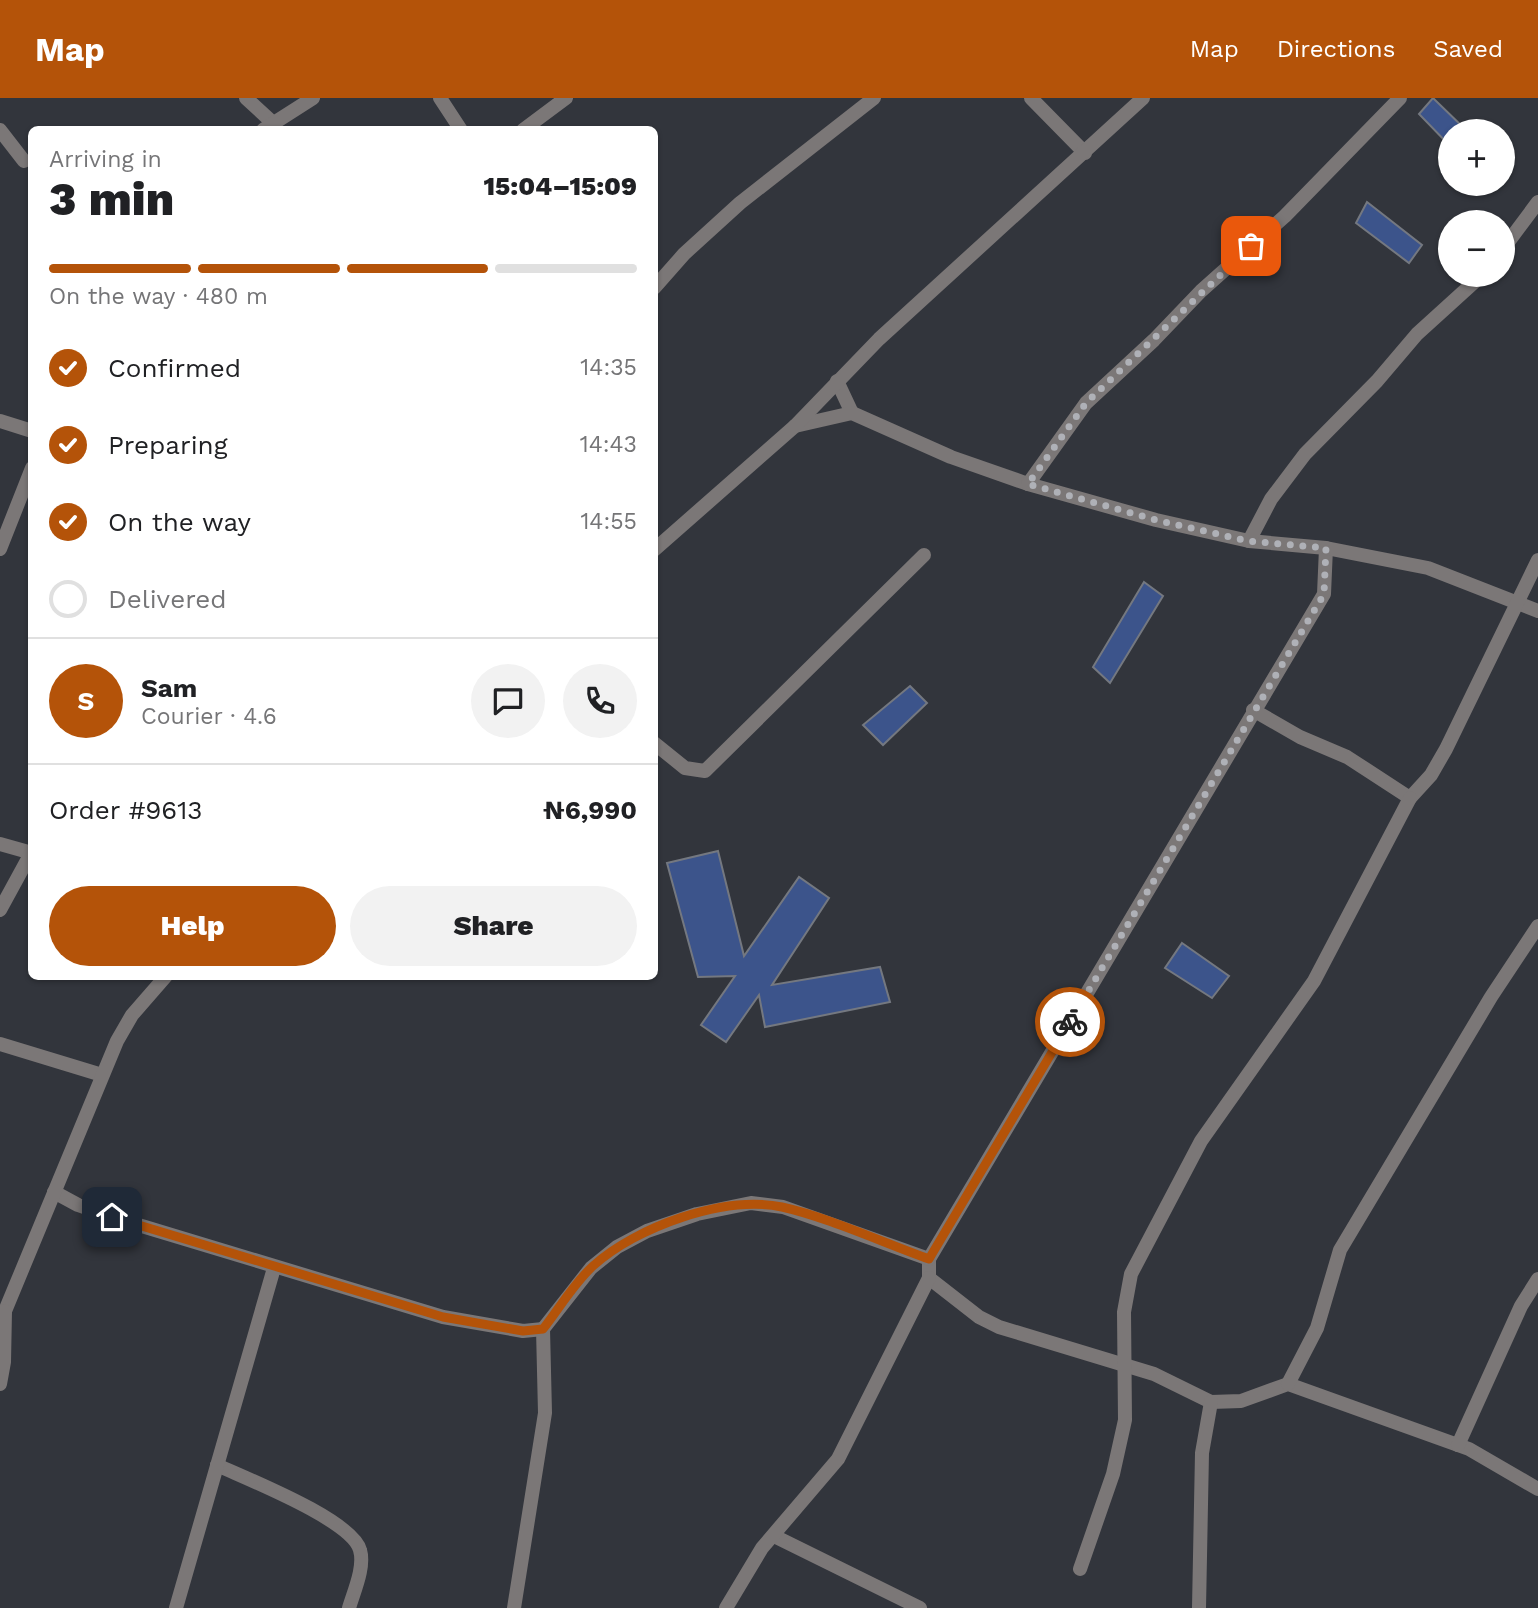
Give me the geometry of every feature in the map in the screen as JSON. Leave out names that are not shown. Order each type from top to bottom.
[{"type":"street","points":[[247,98],[268,126],[313,98]]},
{"type":"street","points":[[440,98],[458,126]]},
{"type":"street","points":[[528,126],[566,98]]},
{"type":"street","points":[[658,283],[684,254],[740,203],[874,98]]},
{"type":"street","points":[[1031,98],[1085,153]]},
{"type":"street","points":[[658,546],[795,426],[909,311],[1143,98]]},
{"type":"street","points":[[1028,484],[1086,403],[1154,340],[1201,291],[1284,216],[1401,98]]},
{"type":"street","points":[[0,130],[24,161]]},
{"type":"street","points":[[1515,233],[1538,202]]},
{"type":"street","points":[[1248,541],[1271,499],[1305,454],[1377,381],[1418,334],[1469,287]]},
{"type":"street","points":[[837,381],[852,413]]},
{"type":"street","points":[[795,426],[852,413],[951,457],[1028,484],[1156,520],[1248,541],[1326,548],[1428,568],[1538,611]]},
{"type":"street","points":[[0,421],[28,429]]},
{"type":"street","points":[[0,549],[28,478]]},
{"type":"street","points":[[726,1608],[756,1558],[838,1459],[929,1278],[929,1259],[1324,594],[1326,548]]},
{"type":"street","points":[[658,746],[685,768],[705,771],[923,555]]},
{"type":"street","points":[[1080,1569],[1113,1474],[1125,1420],[1127,1389],[1124,1312],[1128,1285],[1140,1253],[1201,1141],[1314,981],[1410,798],[1431,775],[1446,749],[1538,560]]},
{"type":"street","points":[[1253,710],[1300,737],[1347,757],[1410,798]]},
{"type":"street","points":[[0,844],[28,853]]},
{"type":"street","points":[[0,909],[28,859]]},
{"type":"street","points":[[1288,1384],[1317,1328],[1340,1250],[1491,997],[1538,926]]},
{"type":"street","points":[[0,1384],[4,1362],[2,1312],[102,1075],[132,1015],[163,980]]},
{"type":"street","points":[[0,1044],[102,1075]]},
{"type":"street","points":[[54,1192],[78,1205],[112,1217],[443,1317],[523,1331],[543,1329]]},
{"type":"street","points":[[513,1608],[545,1413],[543,1329],[591,1268],[617,1247],[647,1231],[697,1214],[751,1203],[783,1207],[929,1259]]},
{"type":"street","points":[[176,1608],[274,1268]]},
{"type":"street","points":[[929,1278],[979,1317],[999,1327],[1154,1374],[1211,1402],[1241,1401],[1288,1384],[1478,1453],[1538,1489]]},
{"type":"street","points":[[1458,1445],[1521,1306],[1538,1279]]},
{"type":"street","points":[[1199,1608],[1200,1489],[1206,1420],[1211,1402]]},
{"type":"street","points":[[217,1465],[325,1516],[352,1535],[360,1550],[359,1574],[349,1608]]},
{"type":"street","points":[[774,1536],[920,1608]]},
{"type":"building","points":[[1433,98],[1455,119],[1438,119],[1438,134],[1419,114]]},
{"type":"building","points":[[1367,202],[1422,245],[1409,263],[1356,223]]},
{"type":"building","points":[[1144,582],[1163,596],[1110,683],[1093,667]]},
{"type":"building","points":[[910,686],[927,703],[883,745],[863,725]]},
{"type":"building","points":[[718,851],[744,956],[799,877],[829,898],[772,985],[880,967],[890,1002],[765,1027],[759,995],[726,1042],[701,1025],[735,976],[698,977],[667,863]]},
{"type":"building","points":[[1182,943],[1229,976],[1212,998],[1165,968]]},
{"type":"way so far","points":[[1070,1022],[1324,594],[1326,548],[1248,541],[1156,520],[1028,484],[1086,403],[1251,246]]},
{"type":"route","points":[[112,1217],[443,1317],[523,1331],[543,1329],[591,1268],[617,1247],[647,1231],[697,1214],[751,1203],[783,1207],[929,1259],[1070,1022]]}]
